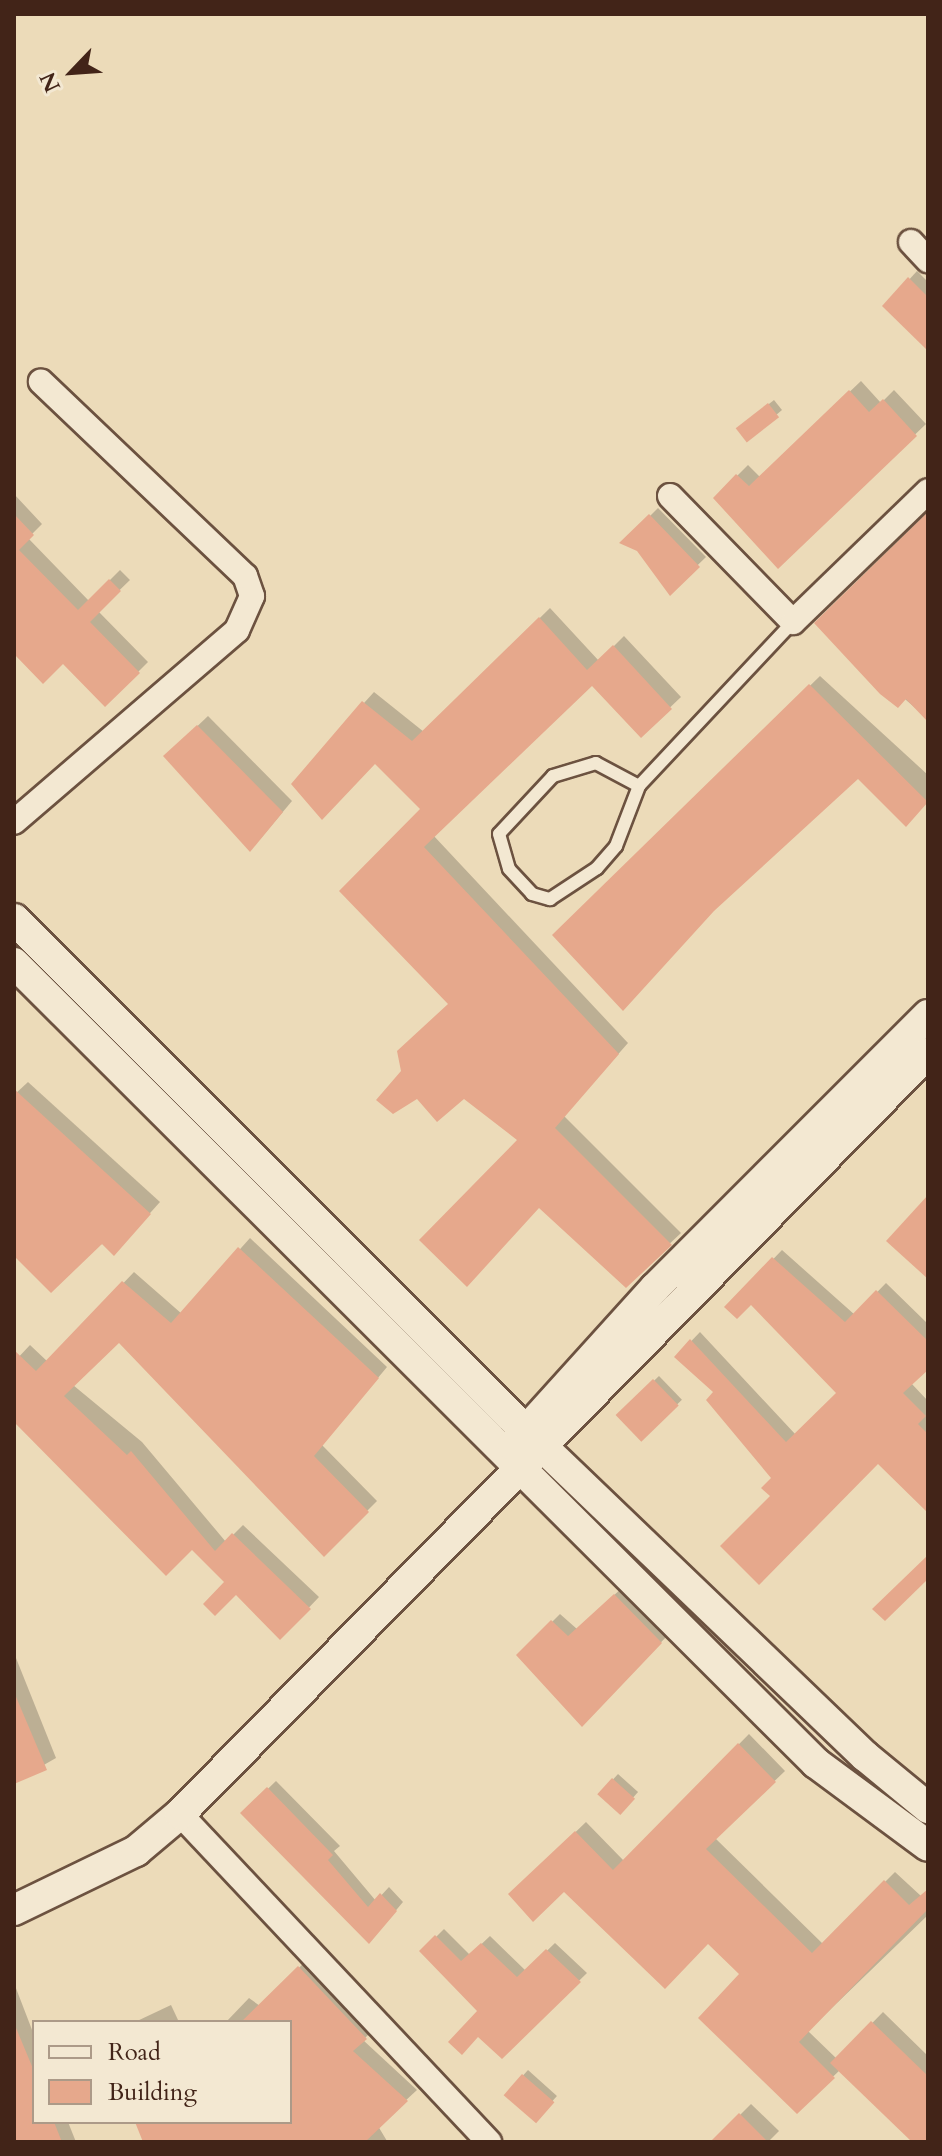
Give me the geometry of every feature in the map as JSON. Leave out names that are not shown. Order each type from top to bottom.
[{"type":"street","points":[[14,822],[237,630],[252,596],[245,576],[41,382]]},
{"type":"street","points":[[670,496],[793,622],[928,491]]},
{"type":"street","points":[[14,919],[526,1450],[816,1763],[928,1846]]},
{"type":"street","points":[[14,963],[526,1450],[865,1756],[928,1808]]},
{"type":"street","points":[[14,1910],[136,1851],[180,1814],[492,1490],[664,1298],[771,1194],[924,1035]]},
{"type":"street","points":[[180,1814],[489,2142]]},
{"type":"lane","points":[[639,786],[596,763],[553,776],[499,834],[509,869],[542,899],[572,887],[616,846],[639,786],[793,622]]},
{"type":"building","points":[[908,277],[928,297],[928,351],[882,306]]},
{"type":"building","points":[[849,390],[869,412],[883,399],[917,436],[778,569],[713,498],[736,474],[749,486]]},
{"type":"building","points":[[768,403],[779,417],[747,442],[736,428]]},
{"type":"building","points":[[928,512],[928,722],[906,699],[898,708],[880,694],[814,623]]},
{"type":"building","points":[[14,514],[34,535],[19,550],[78,610],[109,579],[121,591],[90,622],[140,673],[105,707],[63,664],[43,684],[14,654]]},
{"type":"building","points":[[649,514],[700,567],[670,596],[637,551],[619,543]]},
{"type":"building","points":[[539,617],[587,670],[613,645],[672,709],[641,738],[592,686],[424,847],[619,1054],[555,1128],[672,1245],[626,1288],[539,1208],[467,1287],[419,1240],[517,1140],[464,1099],[437,1122],[417,1099],[393,1114],[376,1100],[401,1071],[397,1051],[448,1004],[339,891],[420,809],[375,764],[322,820],[291,784],[362,701],[412,741]]},
{"type":"building","points":[[809,684],[928,802],[906,827],[858,779],[714,911],[623,1011],[552,935]]},
{"type":"building","points":[[197,725],[283,812],[250,852],[163,756]]},
{"type":"building","points":[[14,1089],[151,1214],[114,1256],[102,1244],[51,1293],[14,1256]]},
{"type":"building","points":[[928,1195],[928,1279],[886,1241]]},
{"type":"building","points":[[238,1247],[379,1378],[314,1456],[369,1512],[324,1557],[119,1343],[64,1396],[127,1455],[131,1451],[215,1551],[232,1533],[311,1609],[280,1640],[236,1595],[215,1616],[203,1604],[224,1582],[192,1550],[166,1576],[14,1422],[14,1350],[36,1371],[122,1281],[171,1323]]},
{"type":"building","points":[[772,1257],[845,1322],[876,1290],[928,1341],[928,1370],[903,1393],[926,1416],[918,1424],[928,1434],[928,1513],[878,1464],[759,1585],[720,1546],[770,1496],[761,1488],[771,1478],[706,1400],[713,1392],[674,1357],[690,1339],[786,1442],[836,1393],[751,1305],[737,1319],[724,1307]]},
{"type":"building","points":[[653,1379],[679,1406],[641,1442],[616,1415]]},
{"type":"building","points":[[928,1555],[928,1579],[885,1621],[872,1609]]},
{"type":"building","points":[[614,1594],[662,1643],[582,1727],[516,1655],[551,1620],[568,1636]]},
{"type":"building","points":[[14,1692],[47,1770],[14,1784]]},
{"type":"building","points":[[738,1743],[776,1782],[706,1849],[812,1953],[884,1880],[909,1905],[928,1889],[928,1909],[799,2042],[835,2078],[797,2114],[698,2018],[739,1974],[708,1944],[665,1989],[564,1892],[533,1922],[508,1894],[575,1831],[613,1870]]},
{"type":"building","points":[[612,1778],[635,1799],[620,1815],[597,1794]]},
{"type":"building","points":[[267,1787],[333,1855],[328,1860],[368,1907],[380,1893],[397,1911],[369,1944],[240,1813]]},
{"type":"building","points":[[435,1935],[461,1961],[481,1943],[517,1977],[546,1949],[581,1982],[502,2059],[478,2037],[462,2055],[448,2042],[477,2011],[419,1951]]},
{"type":"building","points":[[298,1966],[367,2039],[353,2051],[408,2101],[365,2142],[143,2142],[136,2124],[292,2124],[292,2020],[243,2020]]},
{"type":"building","points":[[871,2021],[928,2076],[928,2142],[912,2142],[830,2063]]},
{"type":"building","points":[[14,2023],[32,2066],[32,2124],[55,2124],[62,2142],[14,2142]]},
{"type":"building","points":[[522,2074],[554,2102],[536,2123],[504,2095]]},
{"type":"building","points":[[739,2113],[768,2142],[710,2142]]}]
